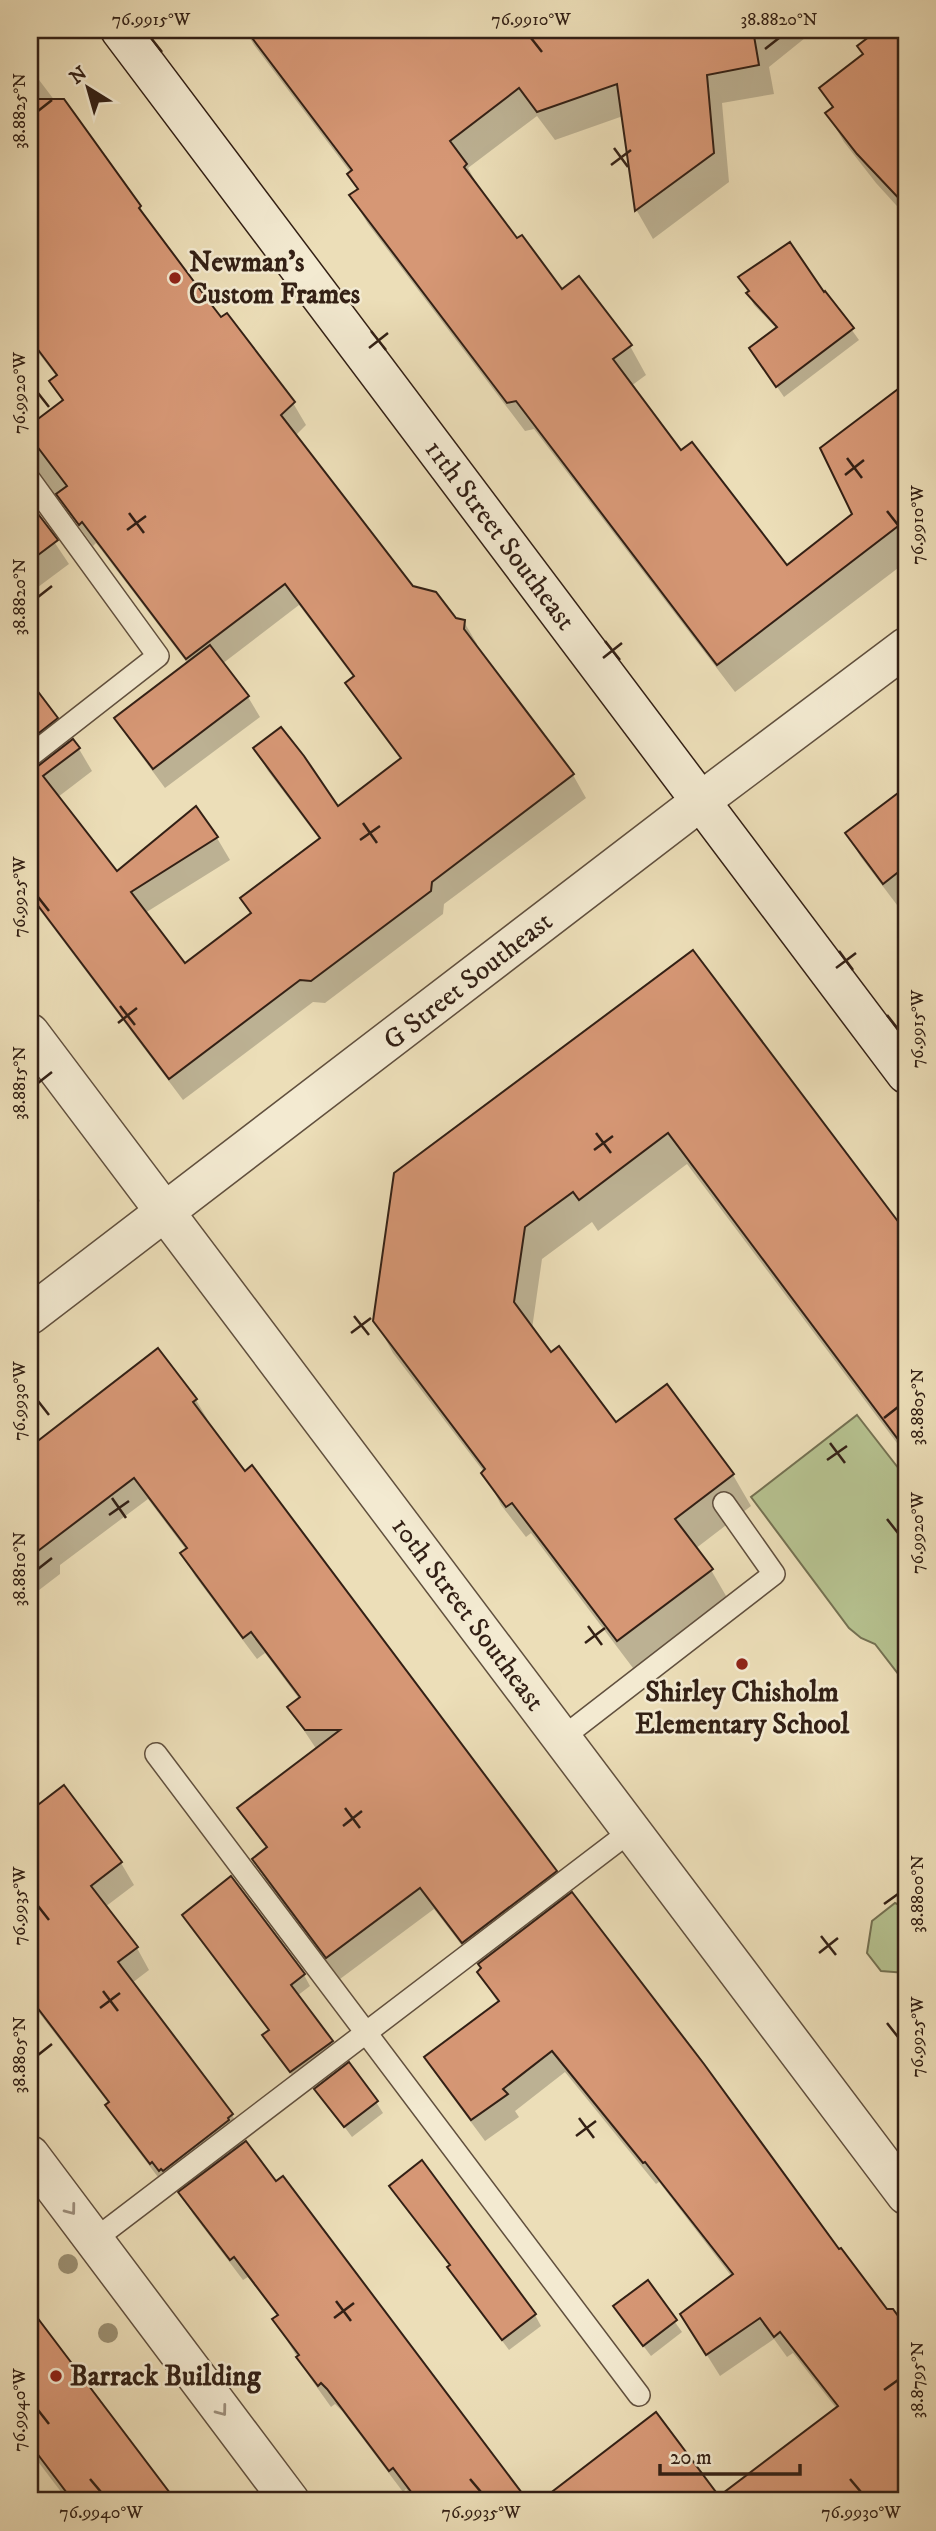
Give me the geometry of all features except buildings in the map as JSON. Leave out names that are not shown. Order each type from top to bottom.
[{"type":"street","name":"11th Street Southeast","points":[[120,30],[906,1074]]},
{"type":"street","name":"G Street Southeast","points":[[30,1315],[906,647]]},
{"type":"street","name":"10th Street Southeast","points":[[30,1033],[906,2195]]},
{"type":"street","points":[[30,2155],[290,2501]]},
{"type":"lane","points":[[30,480],[158,656],[30,756]]},
{"type":"lane","points":[[562,1738],[774,1574],[724,1503]]},
{"type":"lane","points":[[156,1754],[639,2395]]},
{"type":"lane","points":[[94,2240],[632,1830]]},
{"type":"green space","points":[[857,1415],[906,1478],[906,1684],[875,1644],[861,1638],[849,1628],[751,1497]]},
{"type":"green space","points":[[895,1903],[906,1908],[906,1973],[881,1971],[867,1953],[872,1921]]},
{"type":"place","name":"Newman's Custom Frames","points":[[175,278]]},
{"type":"place","name":"Shirley Chisholm Elementary School","points":[[742,1664]]},
{"type":"place","name":"Barrack Building","points":[[56,2376]]}]
